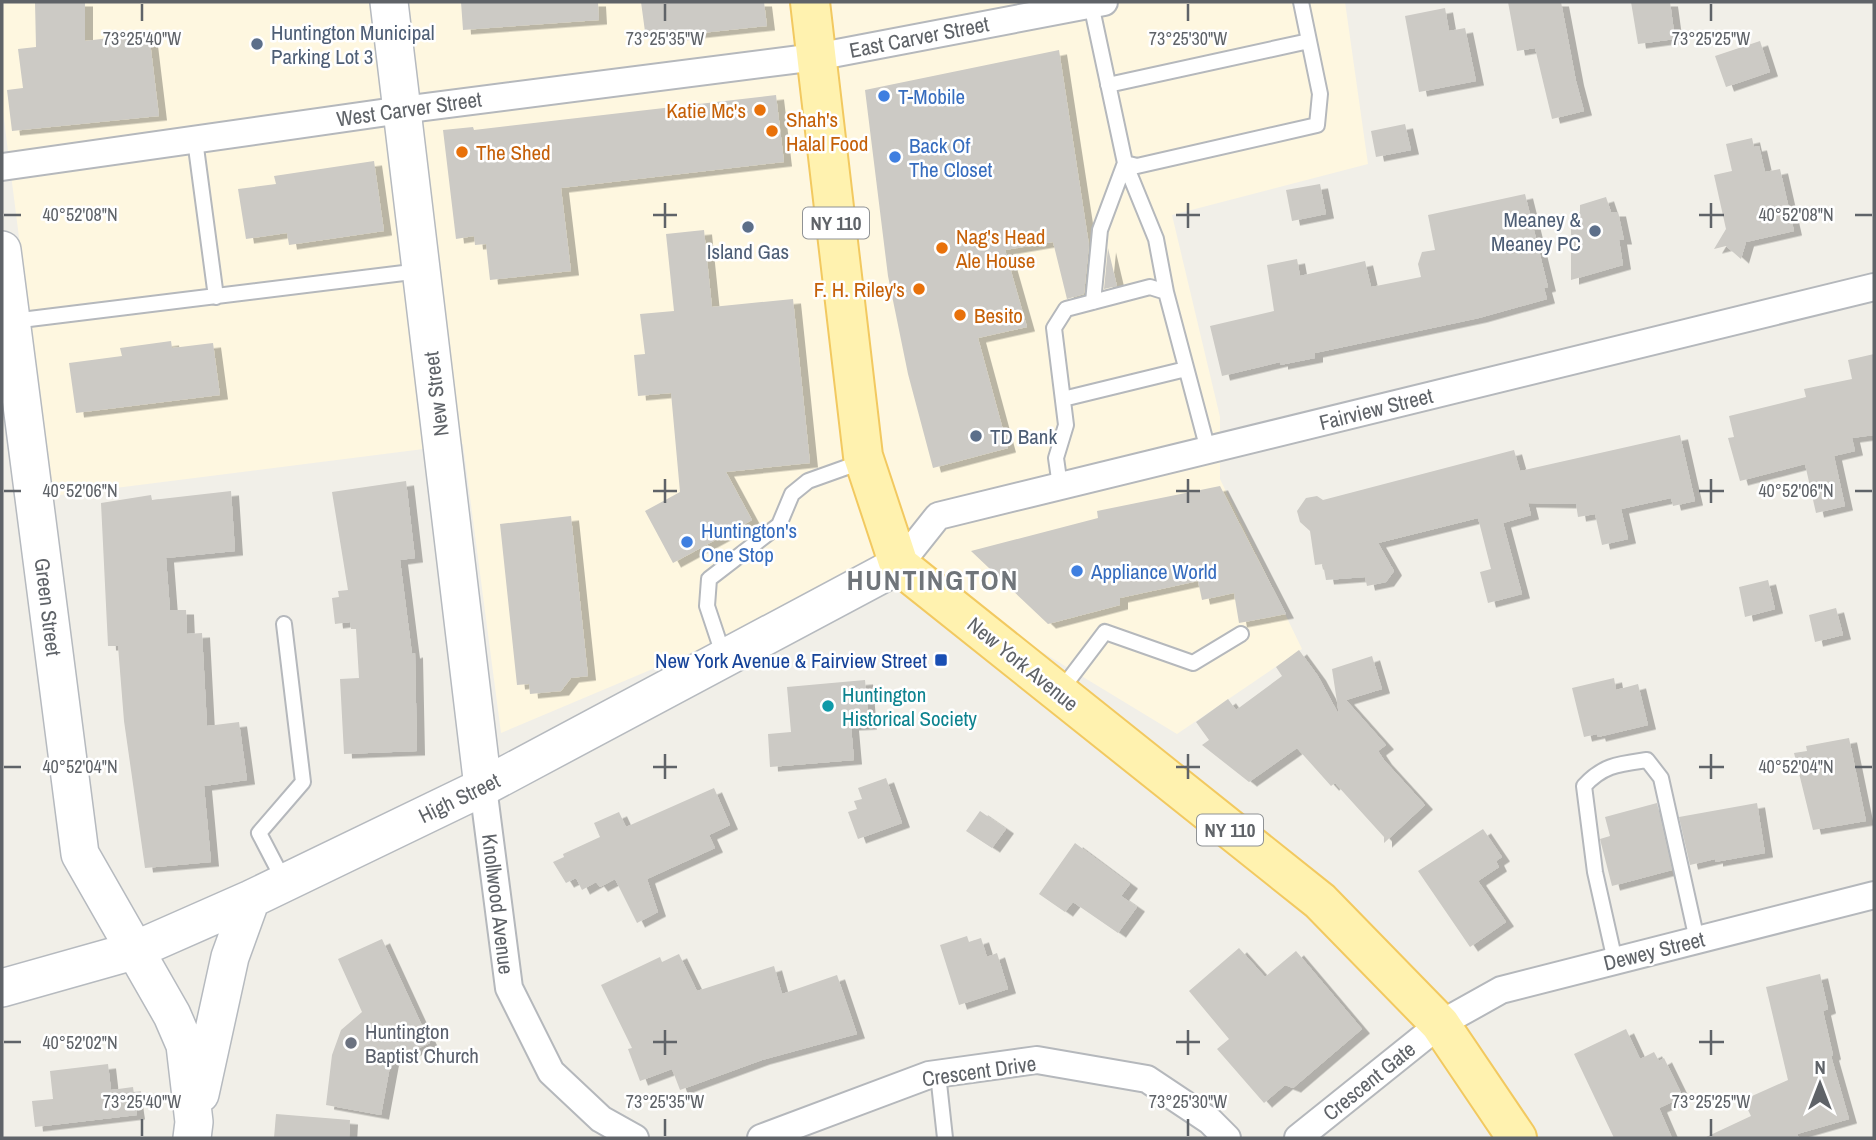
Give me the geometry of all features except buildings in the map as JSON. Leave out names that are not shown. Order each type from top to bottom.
[{"type":"main road","name":"NY 110","points":[[810,2],[865,460],[899,565]]},
{"type":"main road","name":"New York Avenue","points":[[899,565],[1320,901],[1440,1024],[1517,1138]]},
{"type":"street","name":"New Street","points":[[389,2],[483,787]]},
{"type":"street","name":"East Carver Street","points":[[816,57],[1097,3]]},
{"type":"street","name":"West Carver Street","points":[[2,167],[402,110],[816,57]]},
{"type":"street","name":"Green Street","points":[[2,250],[80,854],[133,951],[172,1015],[185,1045],[193,1130]]},
{"type":"street","name":"Fairview Street","points":[[899,565],[938,516],[1874,287]]},
{"type":"street","name":"High Street","points":[[2,988],[133,951],[251,899],[483,787],[899,565]]},
{"type":"street","name":"Knollwood Avenue","points":[[483,787],[509,988],[551,1072],[601,1119],[635,1138]]},
{"type":"street","name":"Dewey Street","points":[[1440,1024],[1501,990],[1874,895]]},
{"type":"street","points":[[193,1130],[230,957],[251,899]]},
{"type":"street","name":"Crescent Gate","points":[[1298,1138],[1440,1024]]},
{"type":"street","name":"Crescent Drive","points":[[761,1138],[938,1074],[1037,1060],[1147,1079],[1210,1121],[1227,1138]]},
{"type":"lane","points":[[1125,163],[1137,166],[1317,125],[1320,94],[1301,2]]},
{"type":"lane","points":[[1097,3],[1108,85],[1125,163],[1156,239],[1166,292],[1208,450]]},
{"type":"lane","points":[[1108,85],[1309,41]]},
{"type":"lane","points":[[195,140],[216,297]]},
{"type":"lane","points":[[1093,302],[1100,230],[1125,163]]},
{"type":"lane","points":[[11,321],[421,271]]},
{"type":"lane","points":[[1060,486],[1056,458],[1066,425],[1054,328],[1066,309],[1150,287],[1166,292]]},
{"type":"lane","points":[[1063,399],[1186,369]]},
{"type":"lane","points":[[724,658],[707,606],[709,579],[779,525],[792,494],[808,481],[865,460]]},
{"type":"lane","points":[[284,624],[303,782],[259,833],[284,883]]},
{"type":"lane","points":[[1059,693],[1105,632],[1193,663],[1241,634]]},
{"type":"lane","points":[[1615,961],[1595,872],[1584,786],[1598,771],[1621,764],[1647,760],[1661,778],[1697,940]]},
{"type":"lane","points":[[938,1074],[945,1138]]},
{"type":"shaded area","points":[[2,2],[1345,2],[1368,164],[1172,215],[1220,417],[1220,479],[1302,649],[1177,734],[899,565],[501,733],[463,444],[52,496],[2,104]]},
{"type":"place","name":"Huntington Municipal Parking Lot 3","points":[[257,44]]},
{"type":"place","name":"T-Mobile","points":[[884,96]]},
{"type":"place","name":"Katie Mc's","points":[[760,110]]},
{"type":"place","name":"Shah's Halal Food","points":[[772,131]]},
{"type":"place","name":"The Shed","points":[[462,152]]},
{"type":"place","name":"Back Of The Closet","points":[[895,157]]},
{"type":"place","name":"Island Gas","points":[[748,227]]},
{"type":"place","name":"Meaney & Meaney PC","points":[[1595,231]]},
{"type":"place","name":"Nag's Head Ale House","points":[[942,248]]},
{"type":"place","name":"F. H. Riley's","points":[[919,289]]},
{"type":"place","name":"Besito","points":[[960,315]]},
{"type":"place","name":"TD Bank","points":[[976,436]]},
{"type":"place","name":"Huntington's One Stop","points":[[687,542]]},
{"type":"place","name":"Appliance World","points":[[1077,571]]},
{"type":"place","name":"New York Avenue & Fairview Street","points":[[941,660]]},
{"type":"place","name":"Huntington Historical Society","points":[[828,706]]},
{"type":"place","name":"Huntington Baptist Church","points":[[351,1043]]},
{"type":"district","name":"HUNTINGTON","points":[[933,580]]}]
